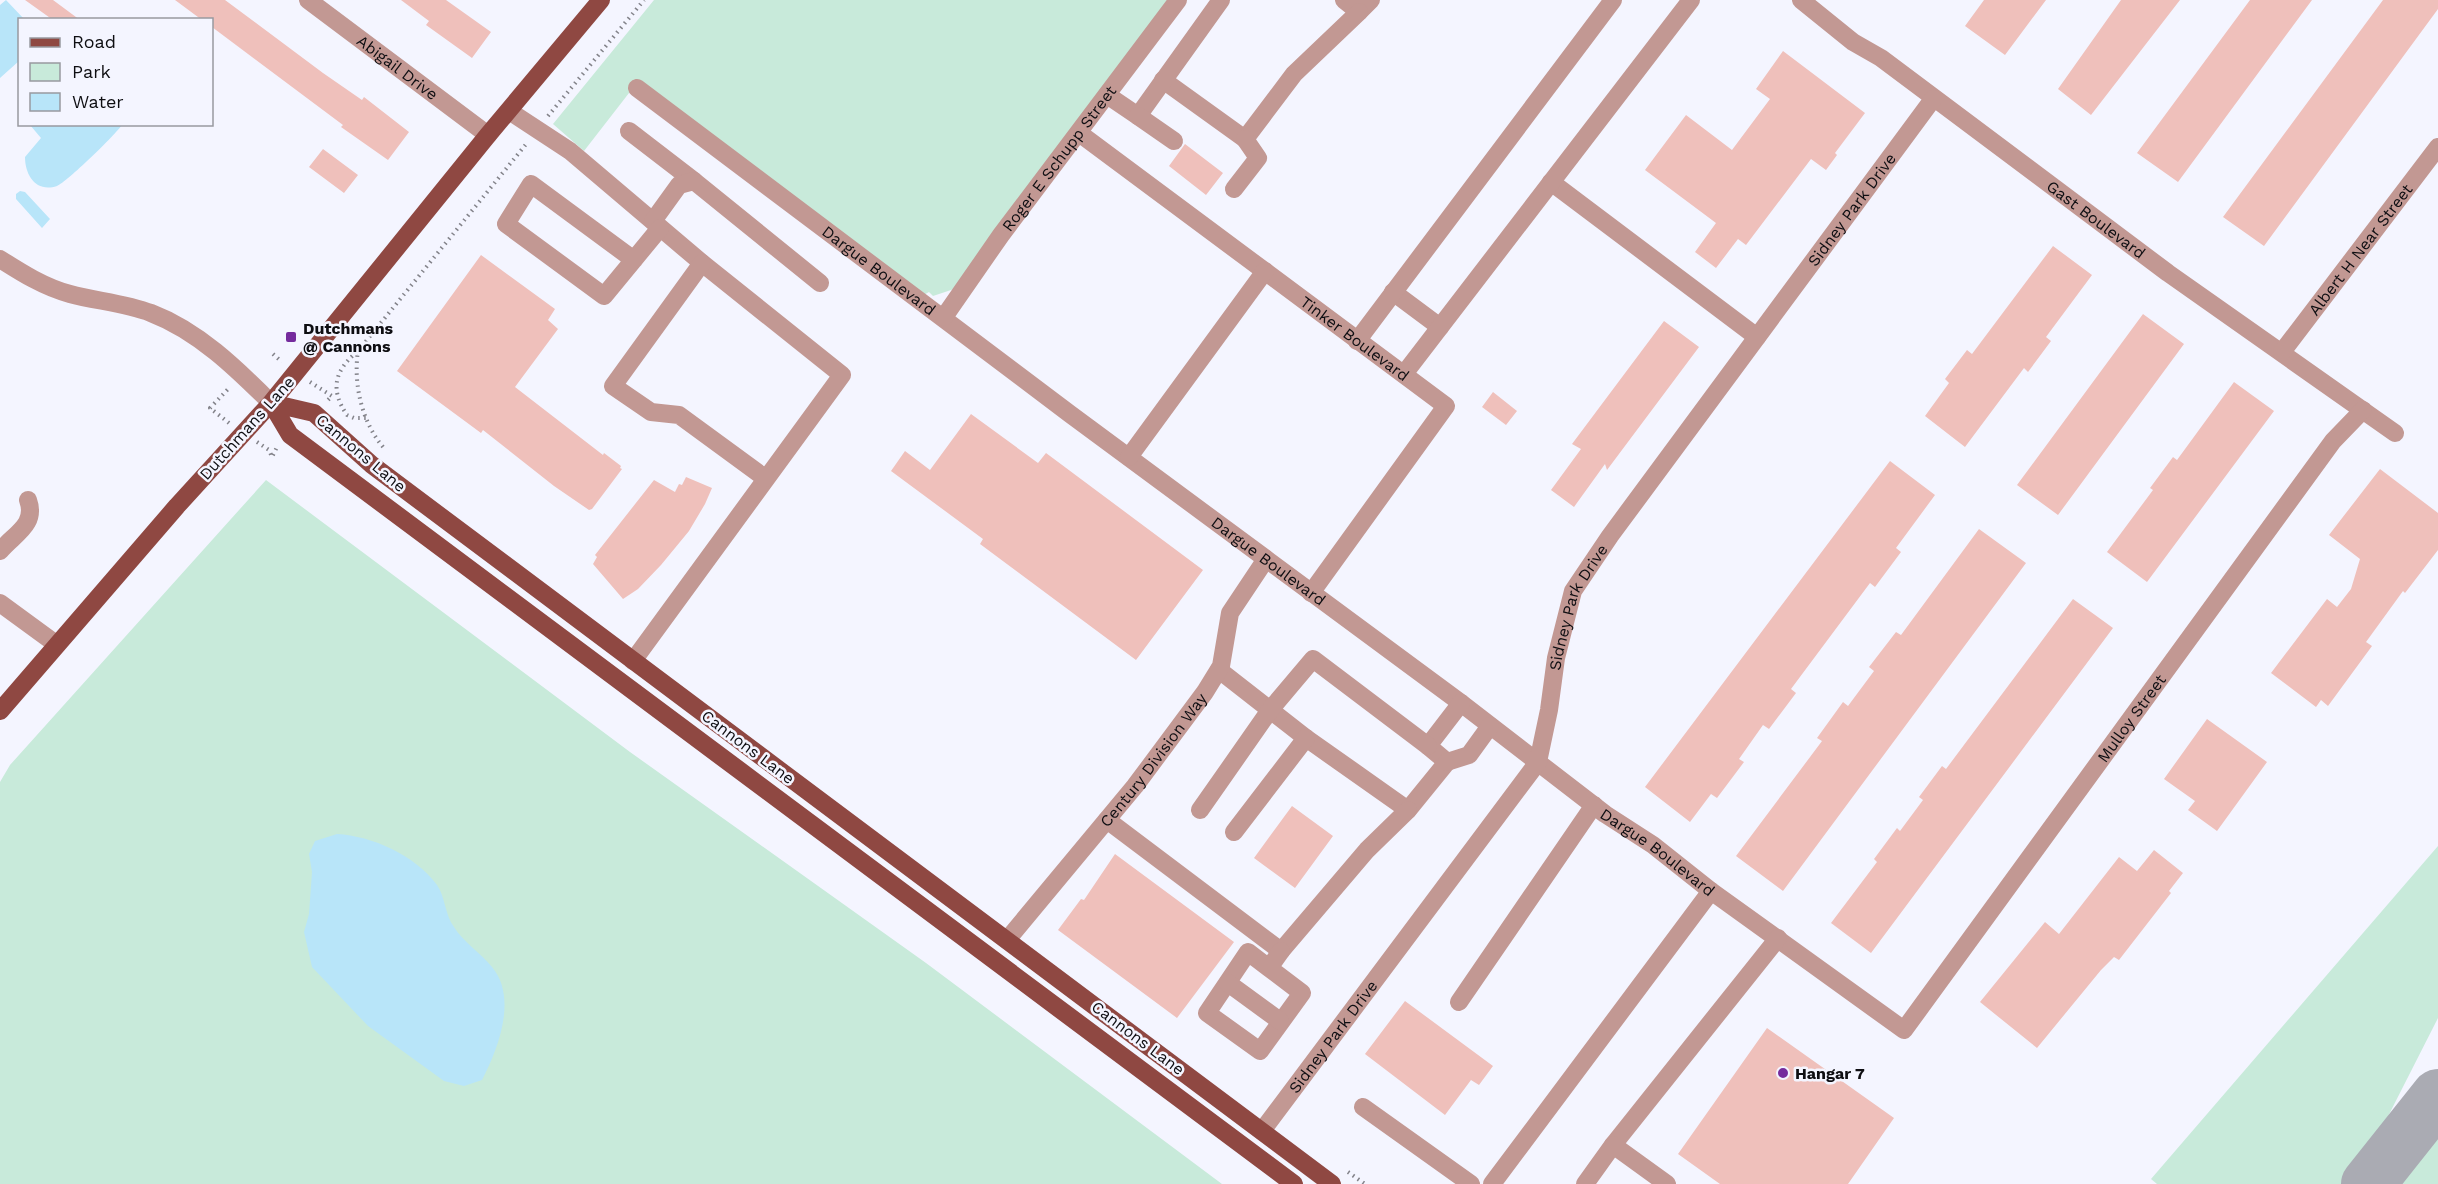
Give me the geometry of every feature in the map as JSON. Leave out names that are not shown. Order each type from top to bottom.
[{"type":"main road","name":"Dutchmans Lane","points":[[0,711],[243,432],[272,403],[601,0]]},
{"type":"main road","name":"Cannons Lane","points":[[272,403],[314,413],[372,465],[1332,1184]]},
{"type":"main road","name":"Cannons Lane","points":[[272,403],[290,435],[1294,1184]]},
{"type":"main road","points":[[992,960],[1007,940]]},
{"type":"main road","points":[[1246,1149],[1262,1131]]},
{"type":"street","name":"Abigail Drive","points":[[308,0],[489,135]]},
{"type":"street","name":"Roger E Schupp Street","points":[[944,317],[1001,235],[1178,0]]},
{"type":"street","points":[[1138,116],[1221,0]]},
{"type":"street","points":[[1344,0],[1365,6]]},
{"type":"street","points":[[1357,340],[1613,0]]},
{"type":"street","points":[[1404,374],[1691,0]]},
{"type":"street","name":"Gast Boulevard","points":[[1801,0],[1853,42],[1881,58],[2168,273],[2395,433]]},
{"type":"street","points":[[1245,139],[1294,74],[1365,6]]},
{"type":"street","points":[[1163,80],[1245,139],[1258,158],[1234,189]]},
{"type":"street","name":"Dargue Boulevard","points":[[637,88],[1129,458],[1461,703],[1594,805],[1653,845],[1711,891],[1904,1030]]},
{"type":"street","points":[[1107,95],[1174,141]]},
{"type":"street","name":"Sidney Park Drive","points":[[1262,1131],[1538,762],[1549,710],[1556,658],[1573,591],[1610,536],[1933,99]]},
{"type":"street","points":[[509,111],[570,152],[702,263],[842,375],[633,661]]},
{"type":"street","points":[[629,131],[820,284]]},
{"type":"street","name":"Tinker Boulevard","points":[[1079,133],[1446,406],[1311,593]]},
{"type":"street","name":"Albert H Near Street","points":[[2282,352],[2438,147]]},
{"type":"street","points":[[634,260],[531,184],[506,224],[604,296],[634,260],[679,185],[694,181]]},
{"type":"street","points":[[1551,182],[1757,337]]},
{"type":"street","points":[[0,259],[36,282],[69,294],[149,312],[176,324],[220,354],[272,403]]},
{"type":"street","points":[[702,263],[613,386],[651,412],[680,415],[765,478]]},
{"type":"street","points":[[1129,458],[1265,271]]},
{"type":"street","points":[[1393,292],[1440,327]]},
{"type":"street","name":"Mulloy Street","points":[[1904,1030],[2333,441],[2363,410]]},
{"type":"street","points":[[0,551],[29,522],[32,510],[28,500]]},
{"type":"street","name":"Century Division Way","points":[[1007,940],[1135,786],[1219,670],[1230,613],[1266,560]]},
{"type":"street","points":[[0,603],[56,644]]},
{"type":"street","points":[[1200,810],[1270,710],[1313,659],[1447,762]]},
{"type":"street","points":[[1219,670],[1306,738],[1408,810]]},
{"type":"street","points":[[1428,746],[1461,703]]},
{"type":"street","points":[[1269,968],[1367,850],[1408,810],[1447,762],[1469,755],[1490,726]]},
{"type":"street","points":[[1234,832],[1306,738]]},
{"type":"street","points":[[1459,1002],[1594,805]]},
{"type":"street","points":[[1107,820],[1281,951]]},
{"type":"street","points":[[1492,1184],[1711,891]]},
{"type":"street","points":[[1585,1184],[1613,1145],[1778,938]]},
{"type":"street","points":[[1248,952],[1269,968],[1302,993],[1260,1051],[1207,1013],[1248,952]]},
{"type":"street","points":[[1228,983],[1280,1021]]},
{"type":"street","points":[[1363,1107],[1471,1184]]},
{"type":"street","points":[[1613,1145],[1667,1184]]},
{"type":"path","points":[[366,418],[354,418],[347,415],[340,405],[336,384],[339,372],[346,360],[358,351],[644,0]]},
{"type":"path","points":[[358,351],[355,368],[359,395],[366,418],[380,444],[389,454]]},
{"type":"path","points":[[242,374],[210,408],[243,432]]},
{"type":"path","points":[[332,396],[337,394]]},
{"type":"green space","points":[[654,0],[1173,0],[954,289],[933,296],[929,292],[920,297],[636,84],[584,151],[553,124]]},
{"type":"green space","points":[[266,480],[630,752],[926,963],[1222,1184],[0,1184],[0,782],[10,765]]},
{"type":"green space","points":[[2438,846],[2438,1018],[2376,1140],[2349,1184],[2157,1184],[2151,1179]]},
{"type":"green space","points":[[2438,1129],[2438,1184],[2394,1184]]},
{"type":"water","points":[[6,0],[23,18],[18,18],[18,62],[0,78],[0,5]]},
{"type":"water","points":[[31,126],[121,126],[101,148],[62,183],[50,188],[38,185],[27,170],[25,157],[41,138]]},
{"type":"water","points":[[20,191],[25,192],[50,219],[42,228],[16,199],[16,194]]},
{"type":"water","points":[[337,834],[364,839],[392,849],[428,874],[440,889],[454,927],[462,938],[488,962],[500,979],[504,993],[503,1023],[494,1054],[482,1080],[464,1086],[444,1081],[368,1026],[312,967],[304,932],[309,914],[312,872],[309,854],[315,841]]},
{"type":"building","points":[[25,0],[53,0],[77,18],[50,18]]},
{"type":"building","points":[[175,0],[225,0],[323,73],[362,100],[364,97],[409,132],[388,160],[341,127],[343,125],[213,28],[213,18],[199,18]]},
{"type":"building","points":[[401,0],[446,0],[491,32],[472,58],[426,25],[429,21]]},
{"type":"building","points":[[1984,0],[2046,0],[2005,55],[1965,26]]},
{"type":"building","points":[[2121,0],[2180,0],[2091,115],[2058,89]]},
{"type":"building","points":[[2250,0],[2312,0],[2178,182],[2137,153]]},
{"type":"building","points":[[2383,0],[2438,0],[2438,9],[2264,246],[2223,217]]},
{"type":"building","points":[[1783,51],[1865,113],[1835,153],[1837,155],[1826,170],[1811,159],[1746,245],[1738,239],[1716,268],[1695,252],[1716,223],[1645,170],[1686,115],[1732,150],[1770,99],[1756,89]]},
{"type":"building","points":[[1185,144],[1223,173],[1206,195],[1169,166]]},
{"type":"building","points":[[323,149],[358,175],[344,193],[309,167]]},
{"type":"building","points":[[2053,246],[2092,275],[2046,337],[2051,341],[2028,372],[2024,368],[1965,447],[1925,416],[1949,383],[1945,379],[1967,350],[1972,354]]},
{"type":"building","points":[[481,255],[555,309],[548,320],[558,329],[515,387],[603,455],[604,453],[621,466],[622,469],[592,509],[589,510],[554,486],[483,430],[481,433],[397,371]]},
{"type":"building","points":[[2143,314],[2184,344],[2058,515],[2017,485]]},
{"type":"building","points":[[1664,321],[1699,347],[1607,470],[1605,464],[1574,507],[1551,490],[1581,449],[1572,444]]},
{"type":"building","points":[[2234,382],[2274,411],[2147,582],[2107,552],[2153,490],[2150,488],[2173,457],[2177,460]]},
{"type":"building","points":[[1493,392],[1517,411],[1506,425],[1482,407]]},
{"type":"building","points":[[971,414],[1038,463],[1046,453],[1203,570],[1136,660],[980,544],[983,539],[891,471],[905,451],[930,470]]},
{"type":"building","points":[[1890,461],[1935,495],[1896,548],[1901,552],[1875,587],[1870,583],[1791,689],[1796,693],[1769,729],[1763,725],[1739,759],[1744,762],[1717,798],[1711,794],[1690,822],[1645,787]]},
{"type":"building","points":[[2380,469],[2438,513],[2438,550],[2405,593],[2403,591],[2366,642],[2372,646],[2328,706],[2321,700],[2316,707],[2271,673],[2327,599],[2337,607],[2351,589],[2360,559],[2329,535]]},
{"type":"building","points":[[686,477],[712,488],[705,504],[689,531],[661,565],[638,589],[623,599],[593,564],[597,557],[595,555],[654,480],[675,492]]},
{"type":"building","points":[[1979,529],[2026,563],[1783,891],[1736,856],[1822,741],[1817,738],[1843,702],[1848,706],[1874,671],[1869,667],[1896,632],[1901,635]]},
{"type":"building","points":[[2073,599],[2113,628],[1871,953],[1831,923],[1877,862],[1874,859],[1897,828],[1900,831],[1923,800],[1919,797],[1942,766],[1946,769]]},
{"type":"building","points":[[2207,719],[2267,762],[2217,831],[2188,810],[2195,801],[2164,779]]},
{"type":"building","points":[[1292,806],[1333,836],[1295,888],[1254,858]]},
{"type":"building","points":[[2154,850],[2183,873],[2169,891],[2171,893],[2119,960],[2114,957],[2101,970],[2037,1048],[1980,1002],[2045,922],[2059,934],[2119,857],[2137,871]]},
{"type":"building","points":[[1115,854],[1234,942],[1177,1018],[1058,930],[1081,899],[1084,900]]},
{"type":"building","points":[[1405,1001],[1493,1066],[1479,1085],[1471,1080],[1445,1115],[1365,1054]]},
{"type":"building","name":"Hangar 7","points":[[1767,1028],[1894,1118],[1848,1184],[1720,1184],[1678,1154]]},
{"type":"taxiway","points":[[2368,1184],[2438,1096]]},
{"type":"place","name":"Dutchmans @ Cannons","points":[[291,337]]},
{"type":"place","name":"Hangar 7","points":[[1783,1073]]}]
